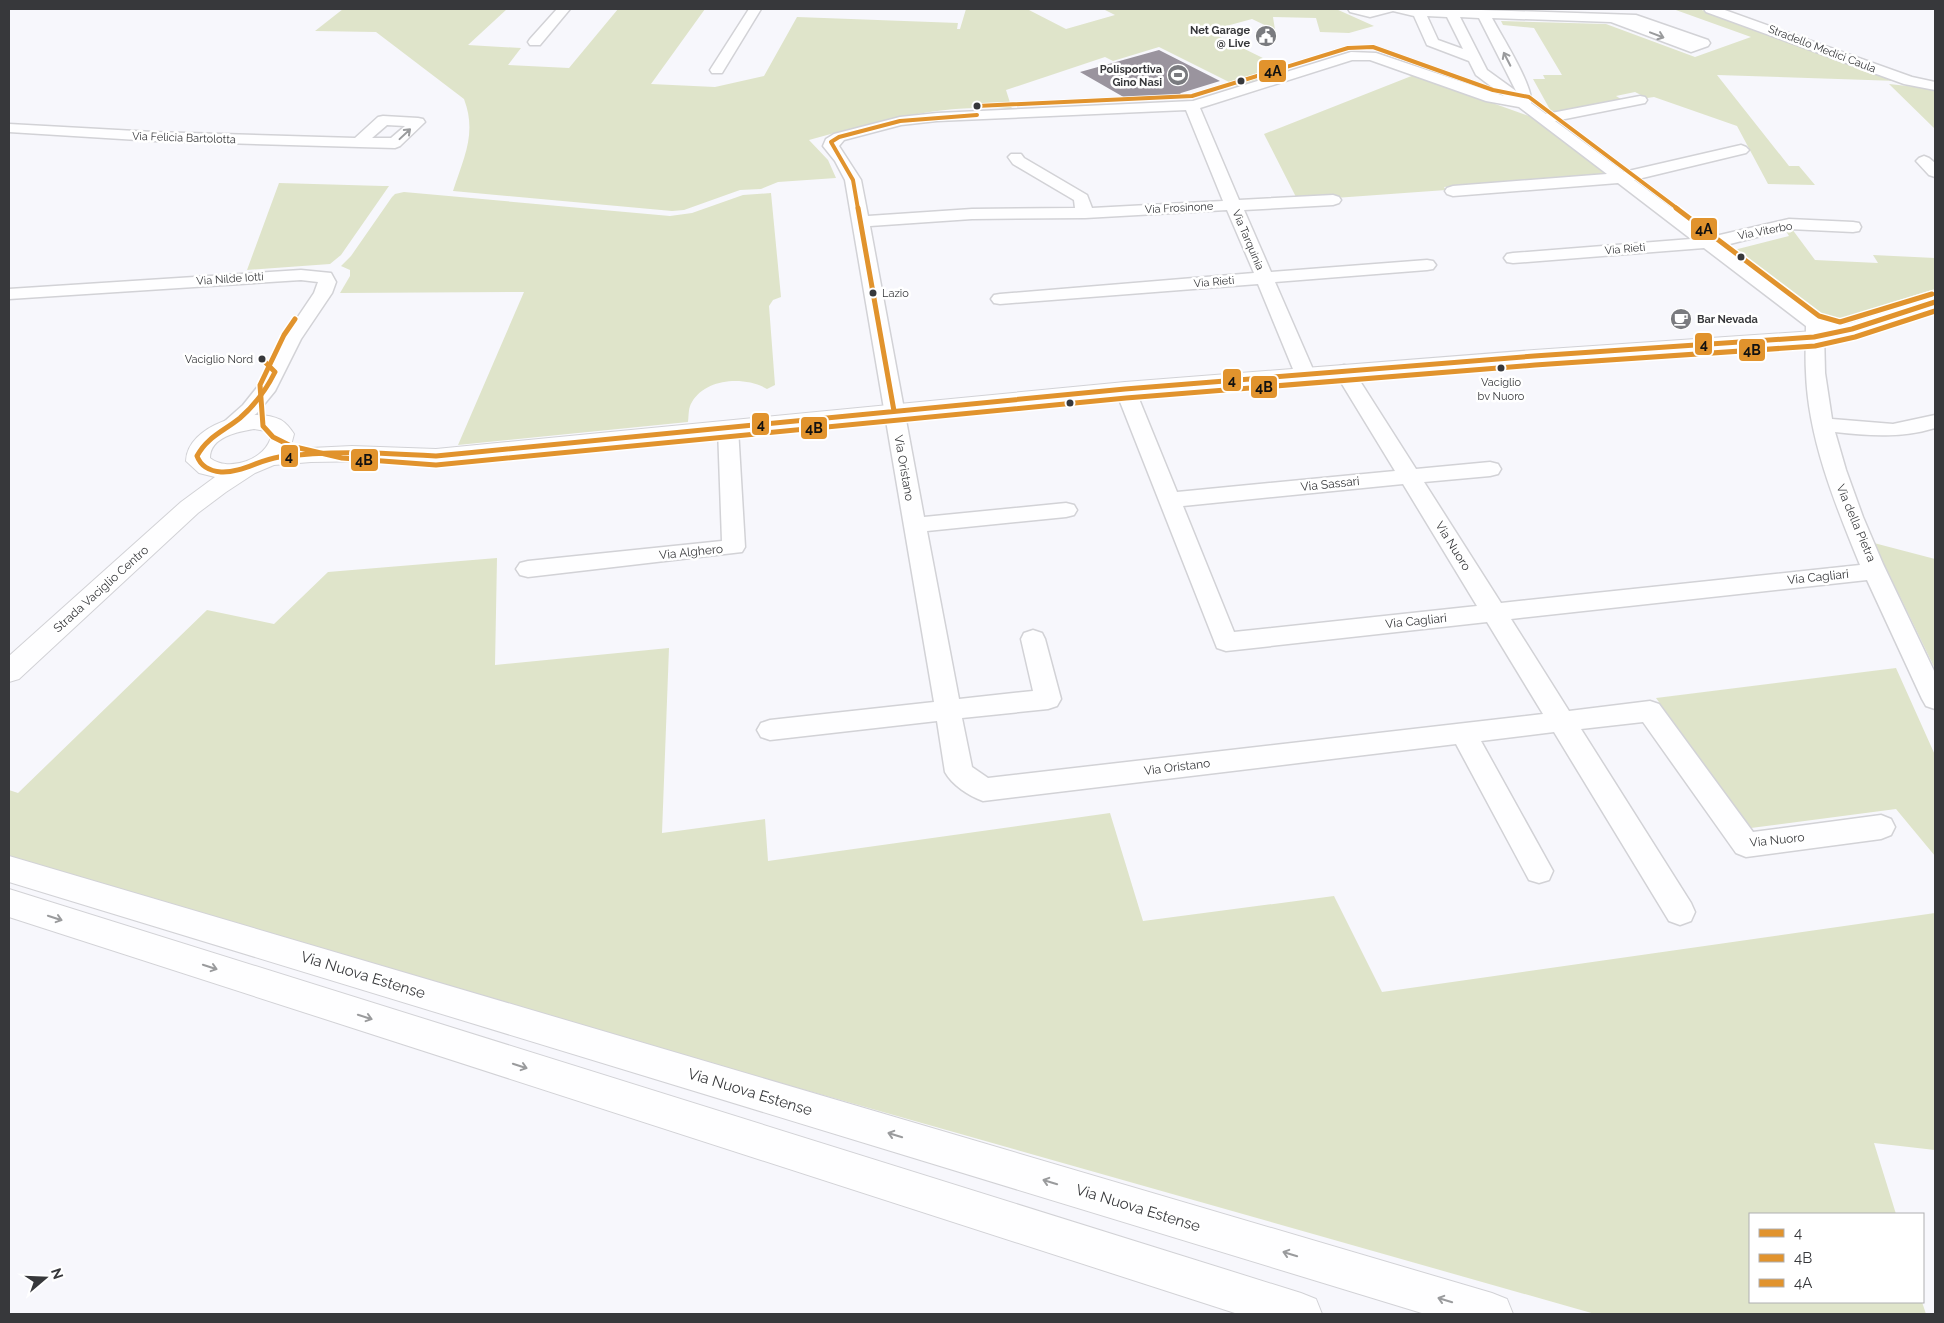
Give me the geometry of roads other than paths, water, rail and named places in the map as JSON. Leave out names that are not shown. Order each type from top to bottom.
[{"type":"main road","points":[[200,464],[215,471],[235,471],[269,458],[319,453],[360,452],[436,456],[1125,389],[1534,356],[1815,330],[1840,331],[1935,302]]},
{"type":"main road","points":[[227,428],[254,422],[308,442],[360,452]]},
{"type":"main road","name":"Strada Vaciglio Centro","points":[[192,504],[198,484],[200,464],[196,456],[203,443],[227,428]]},
{"type":"main road","points":[[269,458],[281,446],[284,440],[277,429]]},
{"type":"main road","name":"Strada Vaciglio Centro","points":[[9,672],[173,524],[192,504],[217,485],[247,468]]},
{"type":"main road","name":"Via Nuova Estense","points":[[9,869],[1492,1314]]},
{"type":"main road","points":[[9,903],[1301,1314]]},
{"type":"street","points":[[534,42],[564,9]]},
{"type":"street","points":[[717,70],[755,9]]},
{"type":"street","points":[[1354,9],[1370,13],[1388,9]]},
{"type":"street","points":[[1398,9],[1419,12],[1612,18],[1636,19],[1703,43],[1690,48],[1612,18]]},
{"type":"street","name":"Stradello Medici Caula","points":[[1710,9],[1909,81],[1935,86]]},
{"type":"street","points":[[1419,12],[1432,42],[1472,58]]},
{"type":"street","points":[[1451,13],[1479,70],[1513,98],[1524,104],[1707,242],[1815,330]]},
{"type":"street","points":[[1483,14],[1518,80],[1525,97],[1524,104]]},
{"type":"street","points":[[1191,105],[1351,56],[1371,56],[1491,98],[1524,104]]},
{"type":"street","points":[[1543,119],[1640,100]]},
{"type":"street","name":"Via Oristano","points":[[1191,105],[909,120],[839,137],[831,142],[831,146],[842,160],[853,180],[959,772],[983,790],[1562,721]]},
{"type":"street","name":"Via Tarquinia","points":[[1191,105],[1304,374]]},
{"type":"street","name":"Via Felicia Bartolotta","points":[[9,128],[210,140],[360,142]]},
{"type":"street","points":[[15,142],[36,130]]},
{"type":"street","points":[[1453,191],[1621,178],[1741,150]]},
{"type":"street","points":[[1016,156],[1018,161],[1081,198],[1085,213]]},
{"type":"street","points":[[1924,161],[1935,172]]},
{"type":"street","name":"Via Frosinone","points":[[860,222],[972,214],[1085,213],[1333,200]]},
{"type":"street","name":"Via Viterbo","points":[[1707,242],[1789,224],[1853,227]]},
{"type":"street","name":"Via Rieti","points":[[1512,258],[1707,242]]},
{"type":"street","name":"Via Rieti","points":[[1000,299],[1427,265]]},
{"type":"street","name":"Via Nilde Iotti","points":[[9,294],[302,274],[325,277],[327,282],[323,293],[292,339],[268,387],[250,409],[227,428]]},
{"type":"street","name":"Via della Pietra","points":[[1815,330],[1813,356],[1823,424],[1838,483],[1935,699]]},
{"type":"street","name":"Via Nuoro","points":[[1344,371],[1680,912]]},
{"type":"street","points":[[268,387],[277,429]]},
{"type":"street","name":"Via Cagliari","points":[[1125,389],[1226,642],[1876,571]]},
{"type":"street","points":[[1823,424],[1892,431],[1912,428],[1935,421]]},
{"type":"street","name":"Via Alghero","points":[[528,569],[734,547],[728,428]]},
{"type":"street","name":"Via Sassari","points":[[1170,500],[1490,469]]},
{"type":"street","points":[[914,524],[1066,510]]},
{"type":"street","points":[[770,730],[1048,699],[1033,639]]},
{"type":"street","name":"Via Nuoro","points":[[1562,721],[1650,711],[1746,845],[1881,828]]},
{"type":"street","points":[[1464,733],[1539,871]]},
{"type":"place","name":"Net Garage @ Live","points":[[1266,36]]},
{"type":"place","name":"Polisportiva Gino Nasi","points":[[1178,75]]},
{"type":"place","name":"Lazio","points":[[873,293]]},
{"type":"place","name":"Bar Nevada","points":[[1681,319]]},
{"type":"place","name":"Vaciglio Nord","points":[[262,359]]},
{"type":"place","name":"Vaciglio bv Nuoro","points":[[1501,368]]}]
